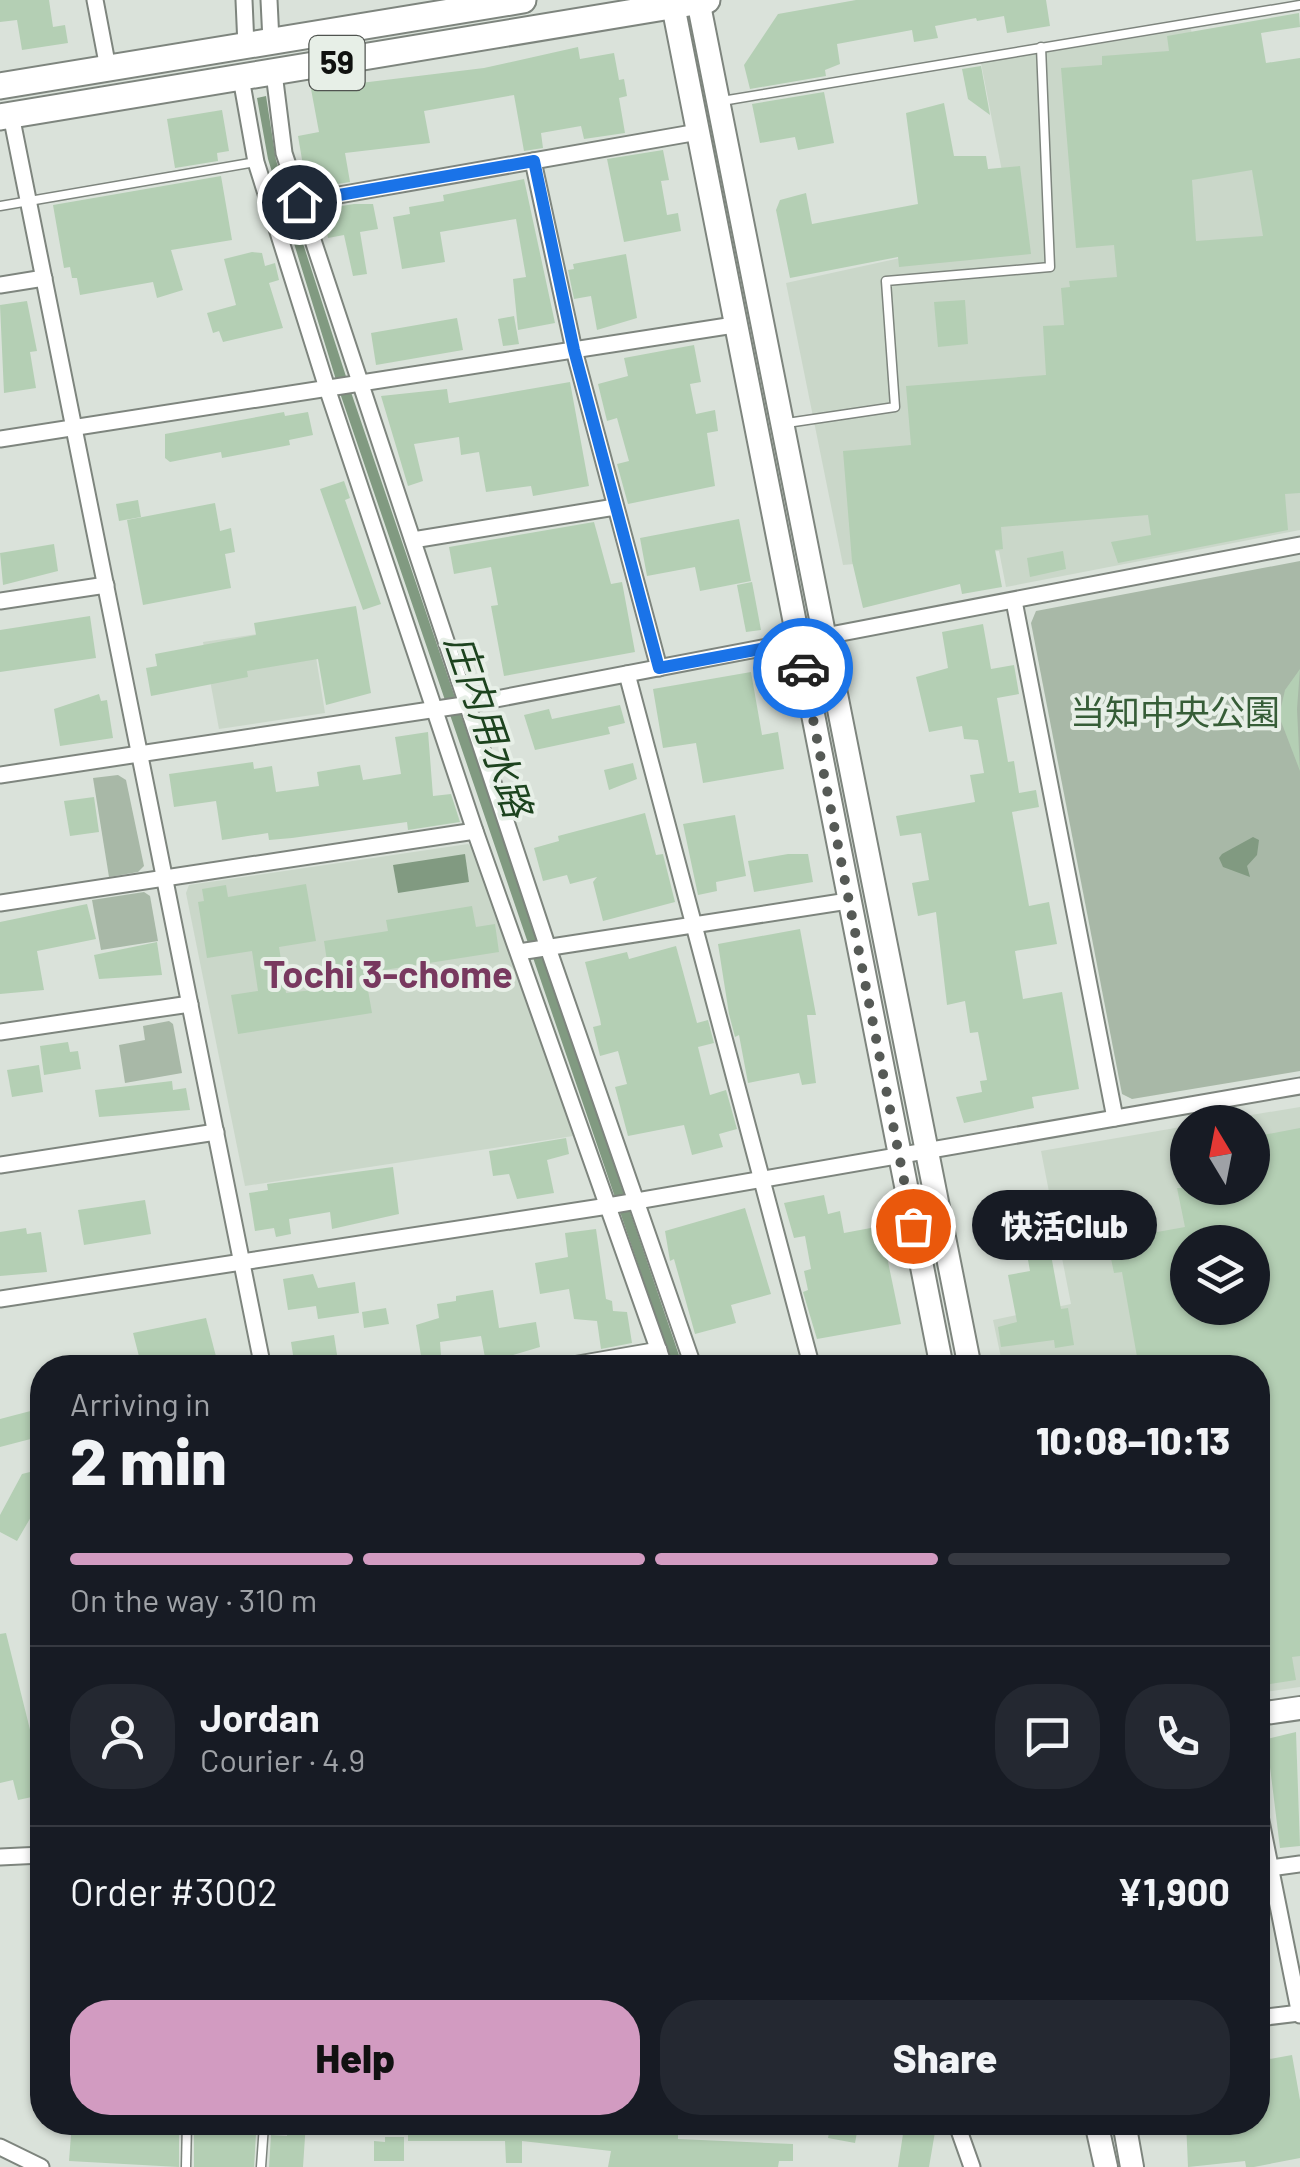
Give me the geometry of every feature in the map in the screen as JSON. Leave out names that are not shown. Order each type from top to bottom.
[{"type":"main road","name":"59","points":[[0,86],[473,4],[522,0]]},
{"type":"main road","name":"59","points":[[5,116],[690,2]]},
{"type":"street","points":[[95,0],[108,68]]},
{"type":"street","points":[[244,0],[259,44]]},
{"type":"street","points":[[259,44],[269,0]]},
{"type":"street","points":[[690,2],[718,102],[967,1355]]},
{"type":"street","points":[[690,2],[698,132],[939,1355]]},
{"type":"street","points":[[274,73],[284,153],[343,385],[413,540],[453,707],[476,831],[534,950],[622,1203],[661,1355]]},
{"type":"street","points":[[241,78],[256,162],[343,385],[622,1203],[688,1355]]},
{"type":"street","points":[[5,116],[44,278],[260,1355]]},
{"type":"street","points":[[299,202],[698,132]]},
{"type":"street","points":[[534,161],[574,350],[659,668]]},
{"type":"street","points":[[0,285],[44,278]]},
{"type":"street","points":[[0,438],[734,325]]},
{"type":"street","points":[[413,540],[616,507]]},
{"type":"street","points":[[0,775],[453,707],[1300,545]]},
{"type":"street","points":[[0,601],[106,585]]},
{"type":"street","points":[[1014,601],[1115,1118]]},
{"type":"street","points":[[627,674],[808,1355]]},
{"type":"street","points":[[0,904],[476,831]]},
{"type":"street","points":[[534,950],[848,901]]},
{"type":"street","points":[[0,1032],[190,1004]]},
{"type":"street","points":[[0,1299],[622,1203],[1300,1086]]},
{"type":"street","points":[[0,1165],[216,1132]]},
{"type":"street","points":[[630,1355],[659,1350]]},
{"type":"street","points":[[1270,1712],[1300,1708]]},
{"type":"street","points":[[0,1857],[30,1856]]},
{"type":"street","points":[[1270,2017],[1300,2014],[1270,1868],[1300,1864]]},
{"type":"street","points":[[961,2135],[972,2167]]},
{"type":"street","points":[[1099,2135],[1106,2167]]},
{"type":"street","points":[[1126,2135],[1132,2167]]},
{"type":"street","points":[[0,2147],[41,2167]]},
{"type":"lane","points":[[718,102],[1300,6]]},
{"type":"lane","points":[[783,424],[895,407],[886,281],[1050,267],[1040,48]]},
{"type":"lane","points":[[0,206],[256,162]]},
{"type":"lane","points":[[186,2167],[187,2135]]},
{"type":"lane","points":[[261,2167],[263,2135]]},
{"type":"shaded area","points":[[1191,29],[1200,83],[1300,244],[1300,530],[1006,587],[999,551],[843,565],[786,283],[1014,233],[981,63]]},
{"type":"shaded area","points":[[266,96],[276,160],[352,395],[679,1355],[669,1355],[341,396],[268,159],[257,98]]},
{"type":"shaded area","points":[[311,626],[325,713],[219,729],[203,642]]},
{"type":"shaded area","points":[[1253,837],[1259,840],[1257,855],[1247,866],[1250,877],[1223,867],[1219,858],[1222,854]]},
{"type":"shaded area","points":[[468,844],[474,849],[573,1136],[245,1186],[186,893],[189,885]]},
{"type":"shaded area","points":[[465,854],[469,882],[398,893],[393,865]]},
{"type":"shaded area","points":[[1300,1107],[1300,1687],[1270,1691],[1270,1355],[1000,1355],[993,1320],[1071,1304],[1041,1151],[1170,1129],[1170,1205],[1270,1205],[1270,1112]]},
{"type":"green space","name":"当知中央公園","points":[[1300,561],[1300,1071],[1132,1099],[1122,1094],[1031,623],[1036,611]]},
{"type":"green space","points":[[118,775],[126,780],[144,866],[138,872],[109,877],[93,778]]},
{"type":"green space","points":[[144,892],[150,896],[158,941],[101,950],[92,900]]},
{"type":"green space","points":[[169,1021],[173,1024],[182,1073],[125,1083],[119,1045],[145,1040],[143,1026]]},
{"type":"building","points":[[0,0],[49,0],[53,27],[65,25],[68,43],[22,50],[17,20],[0,22]]},
{"type":"building","points":[[856,0],[1046,0],[1050,26],[1007,33],[1004,16],[977,21],[976,18],[935,26],[938,38],[914,42],[912,30],[837,44],[840,64],[825,70],[826,76],[750,89],[744,65],[778,14]]},
{"type":"building","points":[[1299,13],[1300,27],[1261,33],[1266,63],[1300,58],[1300,493],[1285,494],[1288,530],[1118,563],[1111,542],[1151,535],[1148,515],[1001,527],[1003,549],[995,550],[1002,587],[962,594],[960,584],[863,608],[852,561],[843,451],[911,445],[906,386],[1046,375],[1043,326],[1064,325],[1061,288],[1070,287],[1069,281],[1117,277],[1114,245],[1076,248],[1061,68],[1102,65],[1102,56],[1169,51],[1167,36]],"holes":[[[1252,170],[1263,236],[1196,241],[1192,180]]]},
{"type":"building","points":[[578,47],[580,59],[614,53],[619,80],[624,79],[627,96],[619,98],[625,133],[584,139],[581,126],[541,133],[543,148],[524,151],[514,95],[424,111],[430,143],[345,153],[350,182],[319,187],[314,180],[306,183],[298,136],[319,132],[311,89],[484,68]]},
{"type":"building","points":[[981,66],[990,115],[968,99],[962,69]]},
{"type":"building","points":[[824,92],[834,143],[798,150],[795,137],[760,143],[752,104]]},
{"type":"building","points":[[944,103],[954,156],[986,156],[988,169],[1020,166],[1031,254],[899,267],[898,257],[790,278],[776,210],[780,200],[806,193],[812,224],[918,204],[906,113]]},
{"type":"building","points":[[222,110],[229,151],[217,153],[218,161],[175,168],[167,119]]},
{"type":"building","points":[[663,150],[669,180],[661,181],[667,215],[678,213],[681,231],[624,242],[607,159]]},
{"type":"building","points":[[221,176],[232,240],[171,250],[183,290],[157,298],[153,282],[80,295],[77,278],[72,278],[70,267],[64,268],[53,205]]},
{"type":"building","points":[[524,179],[555,323],[518,330],[513,279],[526,277],[516,219],[440,232],[445,262],[402,269],[393,217],[410,214],[409,207],[444,201],[443,195]]},
{"type":"building","points":[[373,204],[378,229],[360,232],[367,274],[353,276],[344,235],[328,238],[323,209]]},
{"type":"building","points":[[262,253],[265,266],[275,263],[279,280],[269,283],[283,328],[223,342],[219,331],[213,333],[207,313],[236,305],[224,259]]},
{"type":"building","points":[[626,254],[637,318],[597,330],[591,296],[574,299],[568,270],[574,269],[573,264]]},
{"type":"building","points":[[965,300],[968,344],[938,347],[934,302]]},
{"type":"building","points":[[27,301],[37,351],[30,352],[36,388],[4,393],[0,305]]},
{"type":"building","points":[[514,316],[519,344],[503,346],[498,319]]},
{"type":"building","points":[[457,318],[463,350],[376,365],[371,333]]},
{"type":"building","points":[[694,345],[701,382],[690,384],[696,414],[715,410],[718,431],[707,433],[715,486],[628,504],[617,464],[629,461],[617,418],[607,421],[598,384],[628,376],[624,358]]},
{"type":"building","points":[[570,382],[589,486],[533,496],[531,486],[486,492],[479,452],[461,455],[459,437],[414,444],[423,481],[408,486],[381,396],[447,389],[449,403]]},
{"type":"building","points":[[284,412],[285,416],[308,412],[313,435],[289,440],[290,445],[222,458],[221,452],[170,462],[165,458],[165,434]]},
{"type":"building","points":[[344,481],[350,498],[345,500],[381,604],[363,610],[320,489]]},
{"type":"building","points":[[138,500],[141,517],[119,521],[116,504]]},
{"type":"building","points":[[215,503],[220,531],[231,528],[235,552],[225,554],[231,588],[143,605],[127,520]]},
{"type":"building","points":[[739,519],[751,581],[700,591],[695,567],[647,576],[640,538]]},
{"type":"building","points":[[594,522],[611,584],[622,582],[635,652],[504,676],[491,606],[498,605],[491,567],[454,574],[449,547]]},
{"type":"building","points":[[54,544],[58,571],[3,585],[0,553]]},
{"type":"building","points":[[1063,551],[1066,569],[1030,577],[1027,558]]},
{"type":"building","points":[[752,582],[761,630],[746,632],[737,585]]},
{"type":"building","points":[[356,606],[371,693],[326,705],[318,659],[247,671],[248,677],[151,696],[146,668],[157,666],[155,654],[256,635],[254,623]]},
{"type":"building","points":[[90,616],[96,658],[0,672],[0,630]]},
{"type":"building","points":[[983,624],[991,669],[1014,665],[1019,694],[997,698],[1008,762],[1014,761],[1019,793],[1036,790],[1039,807],[1012,812],[1029,906],[1049,902],[1057,944],[1015,951],[1023,999],[1062,992],[1079,1089],[1032,1097],[1034,1108],[964,1123],[956,1097],[982,1092],[980,1081],[987,1080],[978,1032],[970,1033],[965,1001],[947,1005],[936,912],[918,916],[912,883],[929,880],[921,833],[900,836],[896,816],[975,802],[970,775],[984,773],[978,740],[964,739],[962,726],[929,732],[916,677],[948,668],[942,632]]},
{"type":"building","points":[[1300,669],[1300,771],[1279,716],[1285,690]]},
{"type":"building","points":[[751,672],[762,735],[778,732],[784,769],[703,783],[696,743],[663,748],[653,689]]},
{"type":"building","points":[[99,694],[101,701],[107,700],[113,738],[60,746],[54,709]]},
{"type":"building","points":[[620,705],[625,723],[608,727],[610,734],[535,750],[524,715],[549,709],[552,719]]},
{"type":"building","points":[[428,732],[433,796],[451,794],[460,822],[408,830],[407,822],[292,838],[269,840],[268,833],[222,840],[216,801],[174,807],[169,774],[253,762],[254,769],[272,766],[276,792],[319,786],[317,772],[352,766],[360,765],[363,780],[401,774],[395,737]]},
{"type":"building","points":[[633,763],[637,779],[609,790],[604,770]]},
{"type":"building","points":[[94,797],[99,832],[70,836],[64,801]]},
{"type":"building","points":[[645,813],[656,855],[663,854],[675,902],[603,921],[593,882],[597,877],[570,884],[567,875],[543,881],[534,848],[559,841],[558,836]]},
{"type":"building","points":[[735,815],[746,876],[716,882],[717,891],[698,895],[683,824]]},
{"type":"building","points":[[808,854],[813,882],[754,892],[748,861]]},
{"type":"building","points":[[306,884],[316,941],[279,947],[286,993],[331,988],[324,941],[388,931],[386,920],[472,906],[476,927],[495,924],[499,952],[365,973],[372,1013],[238,1034],[231,995],[258,991],[252,951],[207,958],[198,902],[204,901],[202,889],[226,885],[228,897]]},
{"type":"building","points":[[87,904],[96,939],[37,951],[44,990],[0,994],[0,922]]},
{"type":"building","points":[[800,929],[816,1015],[807,1015],[816,1083],[802,1085],[799,1073],[748,1083],[739,1035],[735,1037],[729,1014],[718,944]]},
{"type":"building","points":[[157,942],[162,975],[99,979],[94,955]]},
{"type":"building","points":[[676,946],[697,1023],[708,1020],[714,1043],[698,1047],[710,1095],[726,1090],[737,1129],[719,1134],[723,1147],[692,1155],[684,1125],[628,1136],[615,1087],[627,1084],[618,1051],[600,1056],[593,1027],[601,1025],[585,962],[627,952],[629,959]]},
{"type":"building","points":[[68,1042],[70,1052],[78,1051],[81,1069],[44,1075],[40,1046]]},
{"type":"building","points":[[39,1065],[43,1092],[12,1097],[7,1070]]},
{"type":"building","points":[[172,1081],[173,1090],[186,1088],[190,1110],[99,1117],[95,1090]]},
{"type":"building","points":[[1300,1128],[1300,1656],[1292,1657],[1296,1680],[1270,1684],[1270,1355],[1137,1355],[1122,1272],[1114,1273],[1110,1254],[1116,1253],[1113,1240],[1170,1230],[1170,1325],[1270,1325],[1270,1225],[1185,1225],[1180,1205],[1270,1205],[1270,1134]]},
{"type":"building","points":[[566,1138],[569,1154],[547,1160],[554,1193],[517,1199],[509,1174],[493,1176],[489,1151]]},
{"type":"building","points":[[393,1167],[399,1214],[332,1229],[330,1212],[289,1219],[291,1234],[276,1237],[274,1228],[255,1231],[249,1193],[268,1190],[267,1184]]},
{"type":"building","points":[[824,1195],[828,1214],[840,1211],[844,1233],[876,1227],[877,1234],[882,1233],[901,1324],[817,1339],[803,1292],[808,1290],[804,1271],[811,1269],[805,1236],[794,1238],[784,1203]]},
{"type":"building","points":[[145,1200],[151,1234],[84,1245],[78,1210]]},
{"type":"building","points":[[745,1208],[771,1294],[731,1305],[736,1323],[695,1334],[674,1259],[670,1261],[665,1231]]},
{"type":"building","points":[[26,1228],[27,1234],[41,1232],[47,1272],[0,1276],[0,1232]]},
{"type":"building","points":[[596,1229],[606,1299],[612,1301],[613,1311],[627,1312],[632,1343],[601,1349],[597,1321],[574,1319],[569,1289],[540,1294],[535,1263],[568,1257],[565,1233]]},
{"type":"building","points":[[1051,1255],[1061,1309],[1068,1308],[1074,1345],[1055,1348],[1054,1340],[1001,1347],[998,1327],[1017,1322],[1008,1275],[1030,1271],[1028,1260]]},
{"type":"building","points":[[313,1274],[318,1288],[355,1282],[359,1313],[318,1319],[316,1306],[288,1310],[283,1279]]},
{"type":"building","points":[[493,1290],[499,1328],[536,1322],[540,1347],[513,1355],[485,1355],[481,1336],[440,1342],[441,1355],[421,1355],[416,1325],[439,1318],[437,1304],[456,1301],[456,1296]]},
{"type":"building","points":[[386,1308],[389,1324],[364,1328],[362,1312]]},
{"type":"building","points":[[206,1318],[216,1355],[139,1355],[133,1333]]},
{"type":"building","points":[[334,1335],[337,1355],[293,1355],[291,1342]]},
{"type":"building","points":[[30,1411],[30,1439],[0,1447],[0,1419]]},
{"type":"building","points":[[30,1472],[30,1519],[17,1541],[0,1532],[0,1515],[22,1474]]},
{"type":"building","points":[[6,1633],[30,1730],[30,1797],[18,1800],[13,1780],[0,1783],[0,1634]]},
{"type":"building","points":[[1296,1732],[1300,1846],[1280,1848],[1270,1738]]},
{"type":"building","points":[[1292,2055],[1300,2100],[1300,2158],[1254,2167],[1246,2167],[1245,2161],[1188,2167],[1187,2135],[1270,2135],[1270,2059]]},
{"type":"building","points":[[71,2135],[179,2135],[179,2167],[69,2161]]},
{"type":"building","points":[[194,2135],[256,2135],[254,2167],[194,2167]]},
{"type":"building","points":[[271,2135],[305,2135],[303,2167],[269,2167]]},
{"type":"building","points":[[408,2135],[678,2135],[678,2139],[793,2144],[793,2161],[779,2161],[778,2167],[608,2167],[611,2151],[522,2141],[522,2163],[506,2163],[505,2141],[408,2141]]},
{"type":"building","points":[[829,2135],[857,2135],[855,2143],[828,2138]]},
{"type":"building","points":[[903,2135],[934,2135],[929,2167],[898,2167]]},
{"type":"building","points":[[385,2137],[404,2137],[404,2161],[374,2161],[374,2141],[385,2142]]},
{"type":"way so far","points":[[803,668],[913,1226]]},
{"type":"place","name":"快活Club","points":[[913,1226]]},
{"type":"district","name":"Tochi 3-chome","points":[[388,975]]},
{"type":"route","points":[[299,202],[534,161],[574,350],[659,668],[798,642],[803,668]]},
{"type":"water label","name":"庄内用水路","points":[[488,726]]}]
